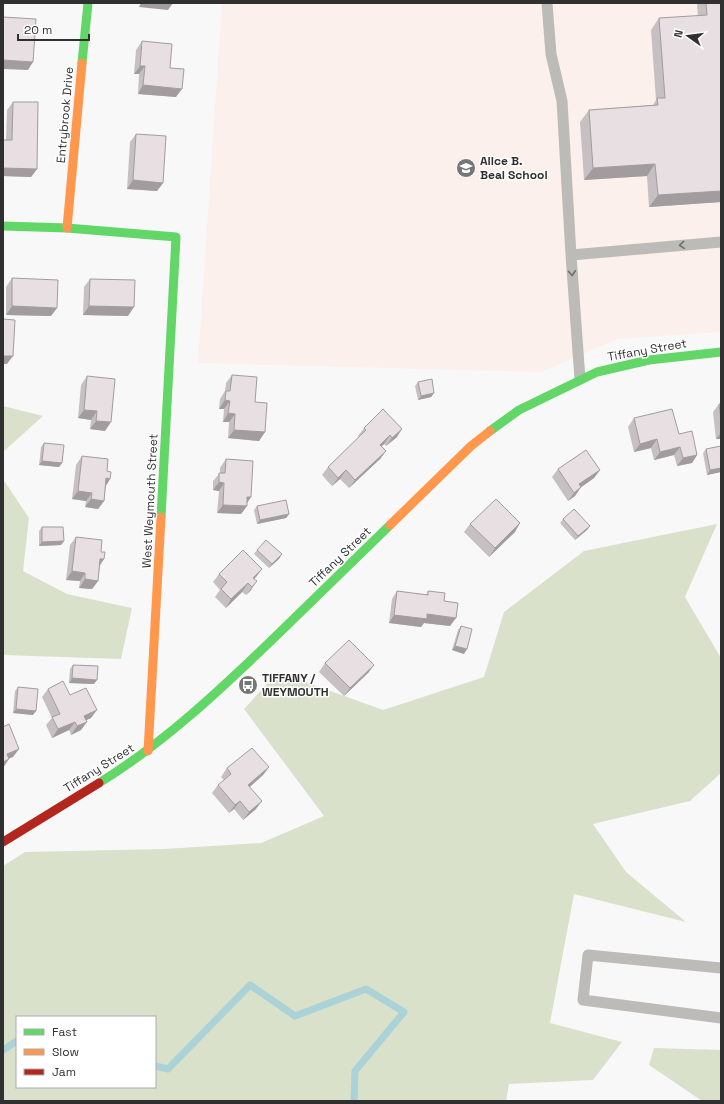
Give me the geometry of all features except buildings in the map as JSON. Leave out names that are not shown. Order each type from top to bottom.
[{"type":"street","name":"Entrybrook Drive","points":[[67,228],[88,3]]},
{"type":"street","points":[[3,226],[67,228]]},
{"type":"street","name":"West Weymouth Street","points":[[67,228],[176,237],[148,751]]},
{"type":"street","name":"Tiffany Street","points":[[3,842],[111,777],[148,751],[220,690],[471,446],[504,419],[580,379],[628,364],[677,356],[721,352]]},
{"type":"lane","points":[[546,3],[551,54],[562,101],[580,379]]},
{"type":"lane","points":[[571,255],[721,242]]},
{"type":"lane","points":[[721,968],[588,955],[583,1000],[721,1018]]},
{"type":"shaded area","name":"Alice B. Beal School","points":[[222,3],[721,3],[721,332],[618,339],[541,372],[198,363]]},
{"type":"green space","points":[[3,406],[43,416],[3,452]]},
{"type":"green space","points":[[3,479],[29,518],[23,571],[67,594],[132,608],[121,659],[3,655]]},
{"type":"green space","points":[[717,524],[685,597],[721,658],[721,773],[690,801],[593,824],[626,872],[686,922],[574,894],[550,1023],[622,1042],[593,1080],[509,1084],[506,1101],[3,1101],[3,866],[25,852],[164,849],[261,843],[324,816],[244,709],[278,672],[383,710],[484,677],[504,612],[584,551]]},
{"type":"green space","points":[[654,1048],[721,1050],[721,1101],[702,1101],[649,1065]]},
{"type":"waterway","points":[[156,1066],[168,1069],[250,985],[295,1016],[366,989],[404,1012],[355,1071],[354,1101]]},
{"type":"waterway","points":[[3,1050],[16,1042]]},
{"type":"traffic: fast","points":[[82,63],[88,3]]},
{"type":"traffic: fast","points":[[3,226],[67,228],[176,237],[161,517]]},
{"type":"traffic: fast","points":[[490,431],[519,410],[597,372],[649,360],[721,352]]},
{"type":"traffic: fast","points":[[99,783],[146,751],[191,715],[275,637],[390,525]]},
{"type":"traffic: slow","points":[[67,228],[82,63]]},
{"type":"traffic: slow","points":[[390,525],[471,446],[490,431]]},
{"type":"traffic: slow","points":[[148,751],[161,517]]},
{"type":"traffic: jam","points":[[3,842],[99,783]]},
{"type":"place","name":"Alice B. Beal School","points":[[466,168]]},
{"type":"place","name":"TIFFANY / WEYMOUTH","points":[[248,685]]}]
